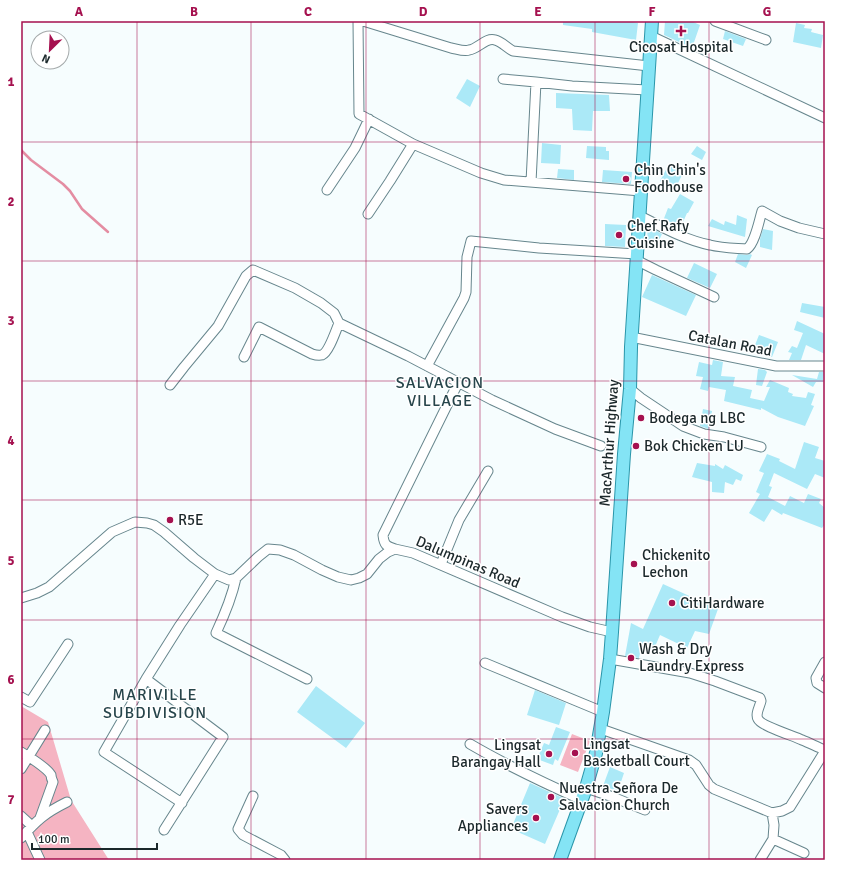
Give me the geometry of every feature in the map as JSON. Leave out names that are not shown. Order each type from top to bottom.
[{"type":"main road","name":"MacArthur Highway","points":[[560,860],[582,800],[596,753],[601,729],[610,659],[630,389],[631,337],[652,21]]},
{"type":"street","points":[[358,21],[359,114],[413,144],[481,173],[504,180],[641,191]]},
{"type":"street","points":[[364,21],[451,48],[466,51],[492,39],[513,51],[649,66]]},
{"type":"street","points":[[715,21],[766,40]]},
{"type":"street","points":[[651,36],[825,118]]},
{"type":"street","points":[[503,79],[572,86],[647,90]]},
{"type":"street","points":[[531,182],[536,82]]},
{"type":"street","points":[[327,190],[355,148],[369,119]]},
{"type":"street","points":[[368,214],[413,144]]},
{"type":"street","points":[[640,216],[690,240],[725,248],[747,249],[751,246],[762,211],[799,228],[825,234]]},
{"type":"street","points":[[427,366],[464,298],[466,292],[467,257],[471,241],[636,257],[656,270],[714,297]]},
{"type":"street","points":[[170,385],[218,326],[246,276],[253,270],[295,288],[321,303],[334,313],[339,323],[492,400],[555,429],[601,446]]},
{"type":"street","points":[[244,357],[259,326],[312,354],[322,355],[326,351],[339,323]]},
{"type":"street","name":"Catalan Road","points":[[631,337],[776,366],[825,366]]},
{"type":"street","points":[[395,549],[388,547],[385,544],[383,535],[458,383]]},
{"type":"street","points":[[630,389],[682,426],[704,434],[724,437],[761,447]]},
{"type":"street","points":[[441,564],[459,520],[488,471]]},
{"type":"street","points":[[21,598],[49,587],[112,532],[135,522],[154,525],[215,574],[229,580],[236,578],[234,589],[216,633],[308,679]]},
{"type":"street","name":"Dalumpinas Road","points":[[236,578],[268,549],[280,550],[294,555],[322,570],[338,577],[351,580],[367,574],[379,559],[395,549],[414,553],[562,617],[590,627],[612,632]]},
{"type":"street","points":[[182,803],[104,752],[146,679],[180,625],[215,574]]},
{"type":"street","points":[[21,697],[30,702],[68,644]]},
{"type":"street","points":[[601,729],[689,760],[696,765],[709,785],[714,789],[772,813],[782,811],[790,807],[825,751],[771,728],[759,721],[757,714],[761,701],[760,698],[690,673],[610,659]]},
{"type":"street","points":[[825,662],[817,675],[816,680],[825,688]]},
{"type":"street","points":[[485,663],[603,712]]},
{"type":"street","points":[[146,679],[223,737],[164,830]]},
{"type":"street","points":[[21,768],[25,754],[45,730]]},
{"type":"street","points":[[470,744],[554,788],[582,800]]},
{"type":"street","points":[[25,754],[48,771],[53,782],[40,818]]},
{"type":"street","points":[[586,788],[645,810]]},
{"type":"street","points":[[253,796],[238,830],[243,835],[281,854],[285,860]]},
{"type":"street","points":[[27,832],[40,818],[51,810],[67,802]]},
{"type":"street","points":[[760,860],[773,839],[774,825],[772,813]]},
{"type":"street","points":[[21,816],[40,860]]},
{"type":"street","points":[[773,839],[804,853]]},
{"type":"shaded area","points":[[21,706],[48,722],[71,800],[109,860],[21,860]]},
{"type":"shaded area","name":"Lingsat Basketball Court","points":[[572,734],[590,741],[578,772],[560,765]]},
{"type":"building","points":[[563,21],[627,21],[638,23],[636,40],[592,32],[592,29],[563,25]]},
{"type":"building","name":"Cicosat Hospital","points":[[665,21],[691,21],[700,25],[692,48],[664,35]]},
{"type":"building","points":[[796,23],[805,25],[804,28],[812,29],[811,32],[823,35],[821,48],[793,42]]},
{"type":"building","points":[[725,31],[746,39],[743,46],[723,39]]},
{"type":"building","points":[[467,79],[480,86],[470,107],[456,98]]},
{"type":"building","points":[[556,93],[609,95],[610,111],[593,111],[592,131],[573,130],[572,109],[556,108]]},
{"type":"building","points":[[542,143],[561,145],[560,164],[541,163]]},
{"type":"building","points":[[587,146],[606,147],[606,151],[609,151],[609,160],[586,158]]},
{"type":"building","points":[[697,146],[706,152],[702,160],[691,154]]},
{"type":"building","points":[[669,164],[683,173],[675,189],[660,181]]},
{"type":"building","points":[[558,169],[574,170],[574,180],[557,178]]},
{"type":"building","points":[[603,170],[632,172],[631,184],[602,182]]},
{"type":"building","points":[[680,194],[694,202],[680,229],[663,221],[668,208],[671,209]]},
{"type":"building","points":[[737,215],[747,219],[745,237],[708,226],[712,219],[724,225],[725,221],[736,225]]},
{"type":"building","points":[[605,224],[626,225],[625,247],[605,246]]},
{"type":"building","points":[[647,226],[662,234],[656,247],[648,244]]},
{"type":"building","points":[[763,229],[773,231],[772,250],[760,247],[760,239]]},
{"type":"building","points":[[738,254],[752,255],[746,268],[735,262]]},
{"type":"building","points":[[694,263],[717,274],[710,288],[687,278]]},
{"type":"building","points":[[652,275],[696,295],[686,316],[642,297]]},
{"type":"building","points":[[802,303],[825,307],[825,318],[800,312]]},
{"type":"building","points":[[797,321],[825,334],[825,354],[806,345],[801,360],[789,360],[792,353],[788,352],[792,346],[797,348],[803,333],[794,330]]},
{"type":"building","points":[[759,335],[778,342],[772,357],[753,350]]},
{"type":"building","points":[[713,360],[723,362],[721,376],[735,377],[733,386],[752,390],[750,398],[764,401],[770,387],[766,387],[770,380],[789,388],[788,392],[793,394],[792,396],[806,398],[808,392],[815,394],[811,405],[814,406],[805,426],[778,417],[761,408],[761,410],[724,401],[726,390],[709,387],[708,391],[700,389],[703,377],[696,376],[699,362],[712,365]]},
{"type":"building","points":[[758,369],[765,370],[767,372],[762,386],[756,385]]},
{"type":"building","points":[[819,372],[824,372],[823,382],[816,382],[813,387],[792,375],[817,379]]},
{"type":"building","points":[[703,409],[712,411],[709,429],[700,426]]},
{"type":"building","points":[[804,442],[819,447],[815,458],[825,461],[825,478],[815,474],[807,489],[774,473],[769,486],[772,487],[768,497],[785,506],[790,496],[804,503],[808,494],[821,499],[819,503],[825,508],[825,524],[822,528],[783,513],[782,515],[772,509],[764,522],[749,513],[760,494],[756,492],[764,473],[759,471],[767,454],[780,459],[779,461],[795,469]]},
{"type":"building","points":[[697,463],[715,466],[715,464],[723,469],[725,465],[743,475],[741,481],[736,479],[733,485],[725,482],[724,493],[712,492],[712,482],[692,477]]},
{"type":"building","points":[[663,584],[718,609],[709,634],[695,631],[687,648],[660,635],[654,649],[642,644],[639,658],[625,656],[631,623],[643,629]]},
{"type":"building","points":[[316,686],[365,723],[346,748],[297,712]]},
{"type":"building","points":[[535,690],[566,703],[559,725],[527,715]]},
{"type":"building","points":[[556,727],[570,732],[558,761],[555,759],[553,765],[537,759],[544,743],[549,745]]},
{"type":"building","points":[[610,767],[624,773],[618,791],[603,786]]},
{"type":"building","name":"Savers Appliances","points":[[530,783],[565,799],[545,844],[511,829]]},
{"type":"waterway","points":[[21,150],[31,160],[63,184],[70,191],[82,209],[108,232]]},
{"type":"place","name":"Cicosat Hospital","points":[[681,31]]},
{"type":"place","name":"Chin Chin's Foodhouse","points":[[626,179]]},
{"type":"place","name":"Chef Rafy Cuisine","points":[[619,235]]},
{"type":"place","name":"Bodega ng LBC","points":[[641,418]]},
{"type":"place","name":"Bok Chicken LU","points":[[636,446]]},
{"type":"place","name":"R5E","points":[[170,520]]},
{"type":"place","name":"Chickenito Lechon","points":[[634,564]]},
{"type":"place","name":"CitiHardware","points":[[672,603]]},
{"type":"place","name":"Wash & Dry Laundry Express","points":[[631,658]]},
{"type":"place","name":"Lingsat Basketball Court","points":[[575,753]]},
{"type":"place","name":"Lingsat Barangay Hall","points":[[549,754]]},
{"type":"place","name":"Nuestra Señora De Salvacion Church","points":[[551,797]]},
{"type":"place","name":"Savers Appliances","points":[[536,818]]},
{"type":"district","name":"SALVACION VILLAGE","points":[[440,391]]},
{"type":"district","name":"MARIVILLE SUBDIVISION","points":[[155,703]]}]
